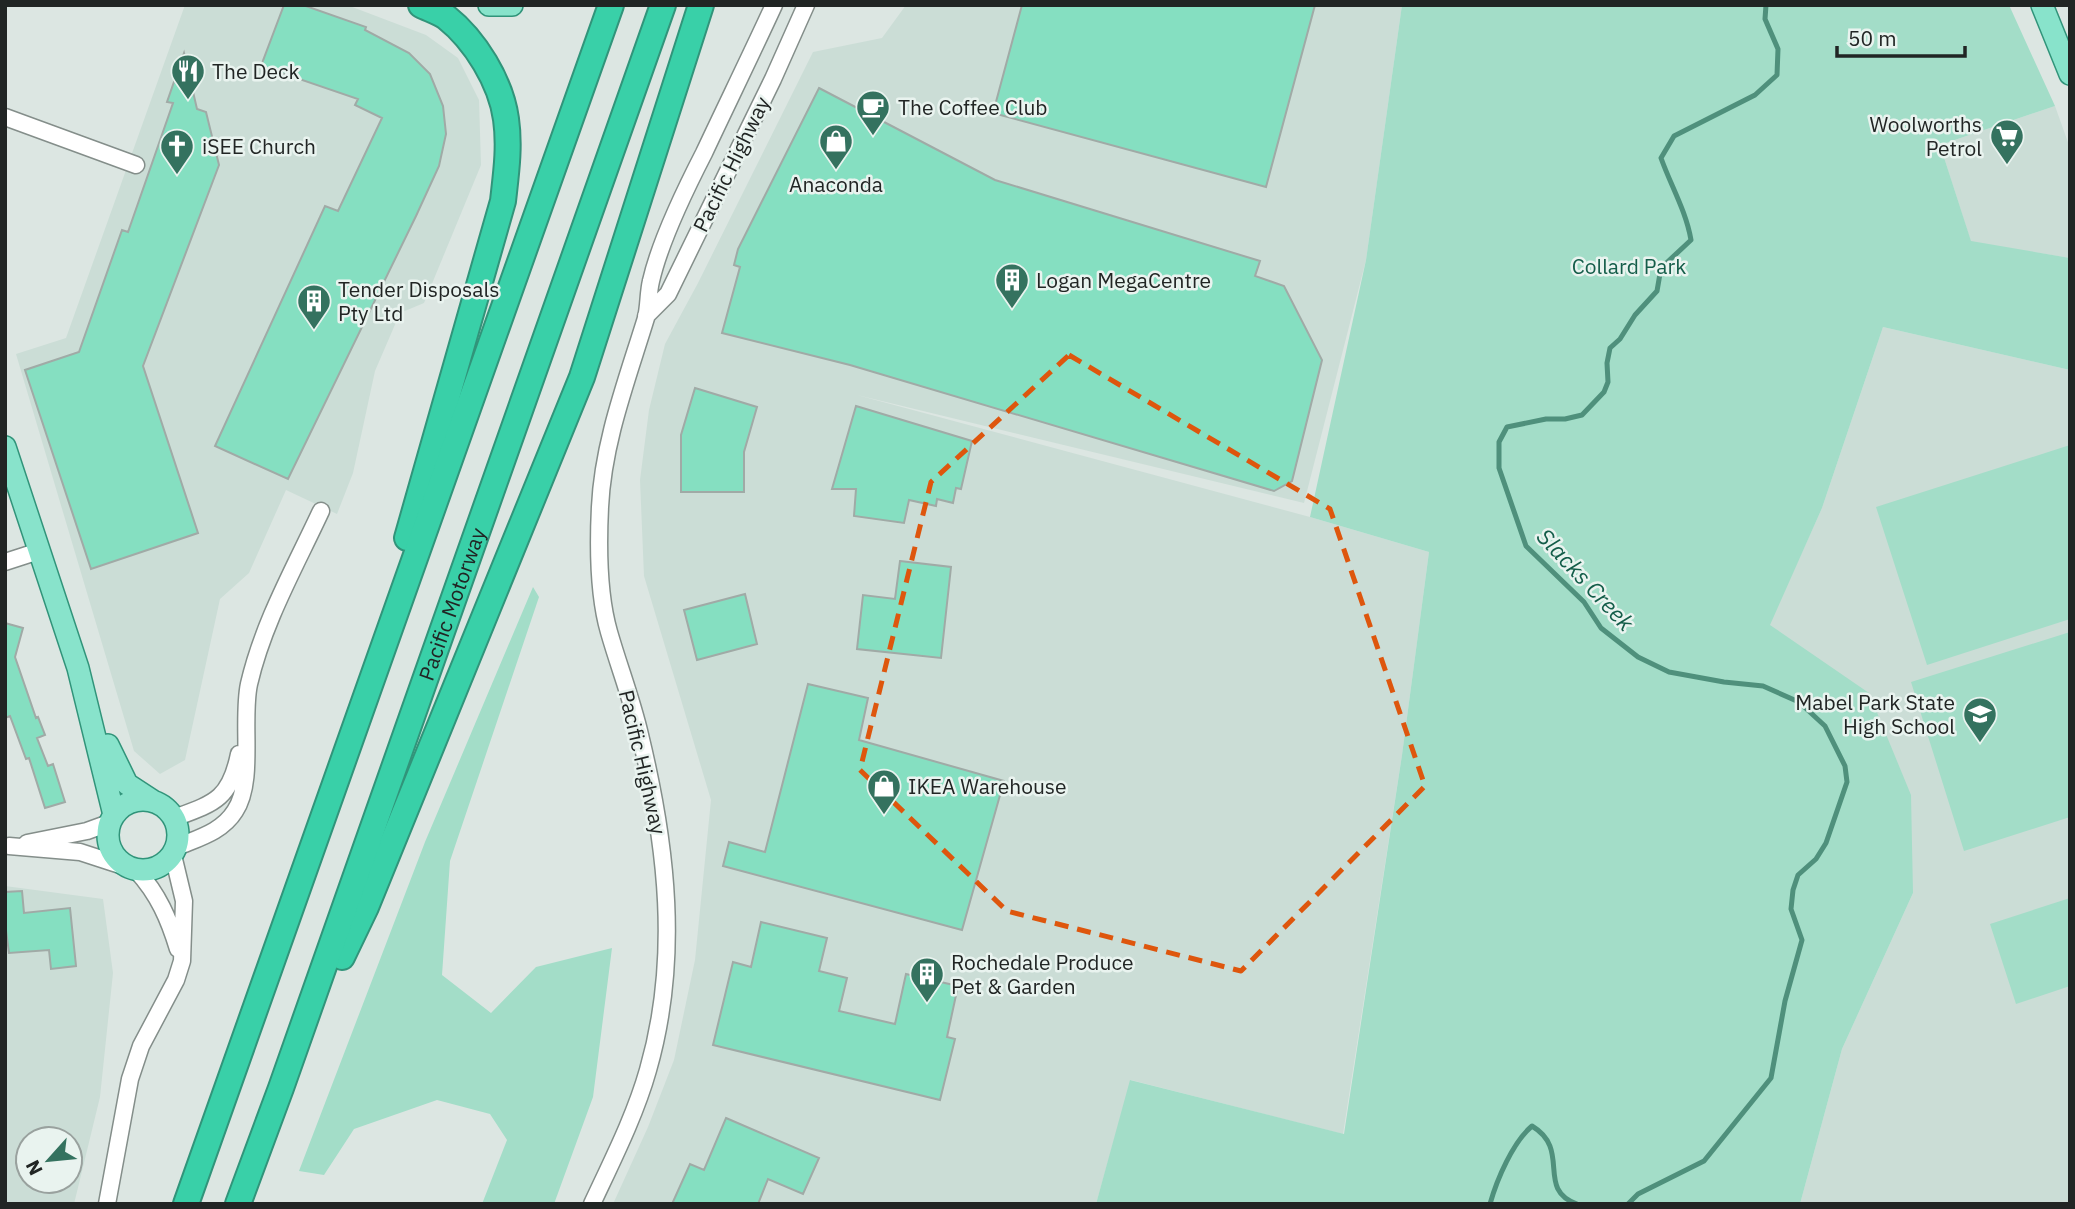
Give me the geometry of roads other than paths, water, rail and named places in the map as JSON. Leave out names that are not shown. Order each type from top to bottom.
[{"type":"highway","points":[[356,728],[503,201],[509,155],[506,117],[492,75],[471,44],[445,16],[421,5]]},
{"type":"highway","points":[[186,1204],[611,5]]},
{"type":"highway","name":"Pacific Motorway","points":[[238,1204],[663,5]]},
{"type":"highway","points":[[281,1088],[366,907],[582,377],[701,5]]},
{"type":"main road","points":[[489,5],[512,5]]},
{"type":"main road","points":[[2042,5],[2070,74]]},
{"type":"main road","points":[[5,447],[78,668],[114,760],[127,784],[169,811],[178,828],[175,851],[158,868],[132,869],[112,853],[107,833],[112,819],[131,802],[153,801]]},
{"type":"main road","points":[[78,668],[112,819]]},
{"type":"street","name":"Pacific Highway","points":[[593,1204],[647,1073],[657,1037],[666,968],[668,922],[666,872],[659,824],[638,725],[608,630],[601,568],[600,507],[606,460],[636,344],[646,316],[651,280],[678,209],[774,5]]},
{"type":"street","name":"Pacific Highway","points":[[646,316],[668,294],[773,79],[806,5]]},
{"type":"street","points":[[5,117],[136,165]]},
{"type":"street","points":[[107,1204],[130,1079],[141,1046],[176,980],[182,961],[184,901],[175,851],[217,831],[236,811],[245,782],[248,687],[257,654],[321,511]]},
{"type":"street","points":[[5,562],[39,551]]},
{"type":"street","points":[[174,818],[205,807],[223,795],[235,775],[246,720]]},
{"type":"street","points":[[7,846],[87,831],[112,819]]},
{"type":"street","points":[[7,846],[80,852],[132,869],[152,887],[169,919],[182,961]]},
{"type":"waterway","name":"Slacks Creek","points":[[1628,1204],[1638,1194],[1704,1161],[1771,1078],[1785,1001],[1802,940],[1791,909],[1793,890],[1798,875],[1816,859],[1826,843],[1847,782],[1845,766],[1825,726],[1799,702],[1763,686],[1669,672],[1638,657],[1601,628],[1584,602],[1526,546],[1499,468],[1499,442],[1507,427],[1582,415],[1604,392],[1608,382],[1607,363],[1610,348],[1657,291],[1661,268],[1691,240],[1682,209],[1661,158],[1674,136],[1755,95],[1777,75],[1778,49],[1765,19],[1766,5]]},
{"type":"waterway","name":"Slacks Creek","points":[[1490,1204],[1506,1162],[1518,1141],[1532,1126],[1544,1136],[1550,1146],[1558,1189],[1577,1204]]},
{"type":"place","name":"The Deck","points":[[188,101]]},
{"type":"place","name":"The Coffee Club","points":[[873,137]]},
{"type":"place","name":"Woolworths Petrol","points":[[2007,166]]},
{"type":"place","name":"Anaconda","points":[[836,171]]},
{"type":"place","name":"iSEE Church","points":[[177,176]]},
{"type":"place","name":"Logan MegaCentre","points":[[1012,310]]},
{"type":"place","name":"Tender Disposals Pty Ltd","points":[[314,331]]},
{"type":"place","name":"Mabel Park State High School","points":[[1980,744]]},
{"type":"place","name":"IKEA Warehouse","points":[[884,816]]},
{"type":"place","name":"Rochedale Produce Pet & Garden","points":[[927,1004]]},
{"type":"park label","name":"Collard Park","points":[[1629,266]]}]
